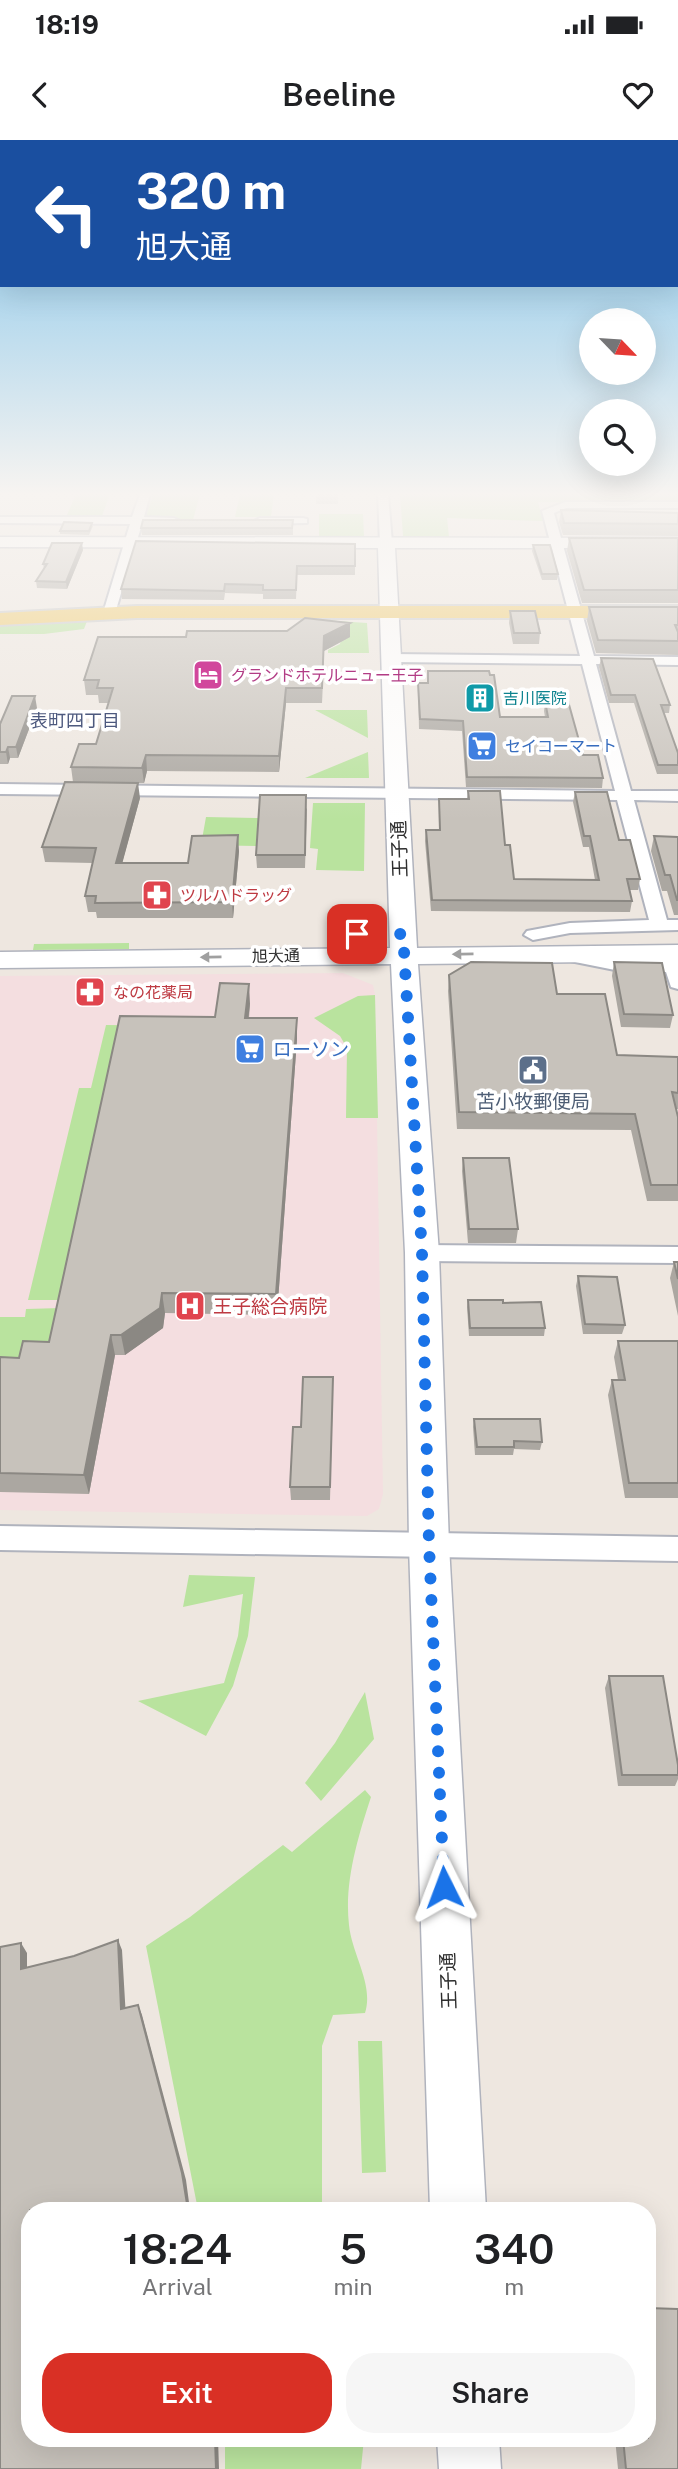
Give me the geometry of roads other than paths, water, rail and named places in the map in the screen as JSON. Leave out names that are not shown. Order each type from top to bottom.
[{"type":"main road","points":[[0,611],[575,609],[678,606]]},
{"type":"main road","points":[[575,609],[678,612]]},
{"type":"main road","points":[[0,619],[110,610]]},
{"type":"street","points":[[110,610],[112,603]]},
{"type":"street","name":"王子通","points":[[391,603],[404,944],[422,1253],[429,1545],[458,2202]]},
{"type":"street","points":[[573,603],[624,796],[672,929]]},
{"type":"street","points":[[392,659],[678,661]]},
{"type":"street","points":[[0,789],[678,796]]},
{"type":"street","name":"旭大通","points":[[0,960],[404,944],[672,929]]},
{"type":"street","name":"旭大通","points":[[0,937],[404,944],[556,952],[677,967]]},
{"type":"street","points":[[422,1253],[678,1255]]},
{"type":"street","points":[[0,1538],[678,1549]]},
{"type":"street","points":[[469,2447],[470,2469]]},
{"type":"place","name":"グランドホテルニュー王子","points":[[208,675]]},
{"type":"place","name":"吉川医院","points":[[480,698]]},
{"type":"place","name":"セイコーマート","points":[[482,746]]},
{"type":"place","name":"ツルハドラッグ","points":[[157,895]]},
{"type":"place","name":"なの花薬局","points":[[90,992]]},
{"type":"place","name":"ローソン","points":[[250,1049]]},
{"type":"place","name":"苫小牧郵便局","points":[[533,1070]]},
{"type":"place","name":"王子総合病院","points":[[190,1306]]},
{"type":"district","name":"表町四丁目","points":[[75,720]]}]
